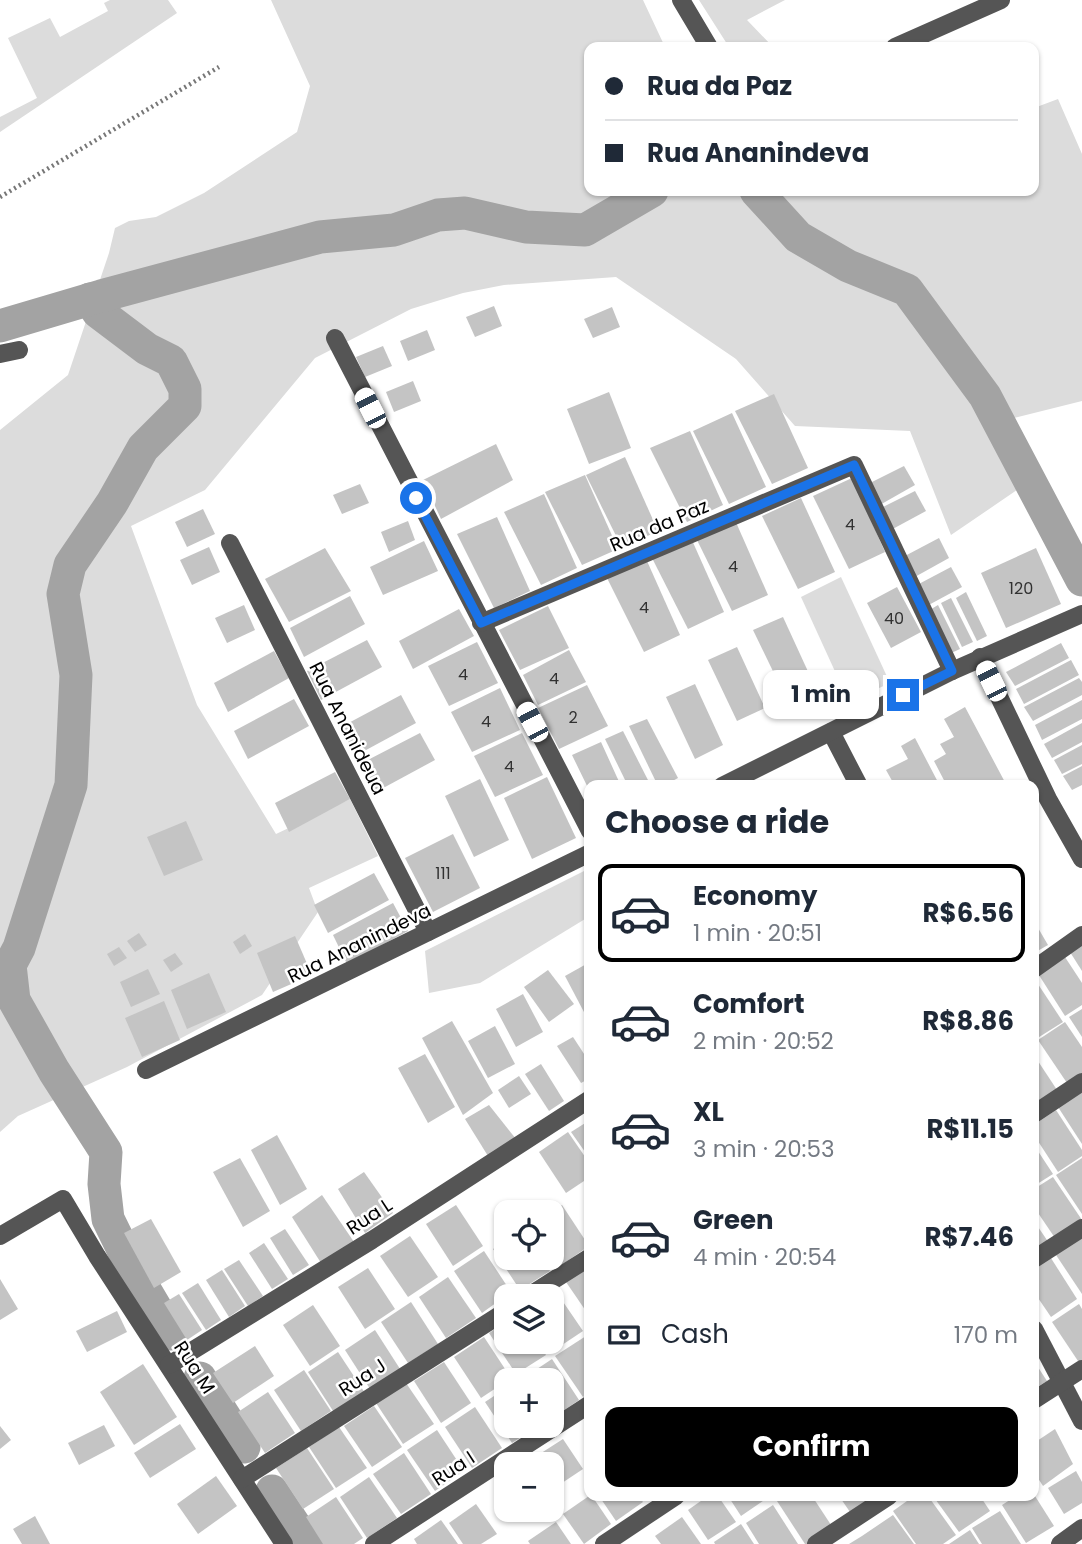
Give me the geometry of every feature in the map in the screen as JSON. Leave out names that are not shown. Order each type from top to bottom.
[{"type":"street","points":[[681,0],[706,42]]},
{"type":"street","points":[[906,42],[1000,0]]},
{"type":"street","points":[[335,338],[584,820]]},
{"type":"street","points":[[0,354],[19,350]]},
{"type":"street","name":"Rua da Paz","points":[[481,623],[854,465],[952,671]]},
{"type":"street","name":"Rua Ananideua","points":[[230,543],[428,932]]},
{"type":"street","points":[[739,780],[980,657],[1082,614]]},
{"type":"street","points":[[980,657],[1039,780]]},
{"type":"street","points":[[831,732],[856,780]]},
{"type":"street","points":[[1039,780],[1082,859]]},
{"type":"street","name":"Rua Ananindeva","points":[[146,1070],[584,856]]},
{"type":"street","points":[[1039,965],[1082,935]]},
{"type":"street","points":[[1039,1111],[1082,1082]]},
{"type":"street","name":"Rua L","points":[[169,1365],[372,1240],[584,1103]]},
{"type":"street","name":"Rua M","points":[[0,1236],[63,1199],[284,1544]]},
{"type":"street","points":[[1039,1256],[1082,1228]]},
{"type":"street","points":[[547,1284],[584,1261]]},
{"type":"street","name":"Rua J","points":[[242,1479],[494,1319]]},
{"type":"street","points":[[1039,1338],[1082,1421]]},
{"type":"street","points":[[1039,1397],[1082,1369]]},
{"type":"street","name":"Rua I","points":[[374,1544],[584,1408]]},
{"type":"street","points":[[604,1544],[668,1501]]},
{"type":"street","points":[[816,1544],[880,1501]]},
{"type":"street","points":[[1059,1544],[1082,1528]]},
{"type":"path","points":[[0,197],[219,67]]},
{"type":"shaded area","points":[[110,0],[168,0],[177,13],[0,132],[0,117],[37,98],[8,38],[50,18],[60,37],[108,11],[104,3]]},
{"type":"shaded area","points":[[271,0],[643,0],[663,42],[584,42],[584,196],[1039,196],[1039,106],[1058,99],[1082,154],[1082,401],[986,425],[1020,488],[951,535],[910,431],[795,426],[736,359],[616,277],[504,285],[463,293],[411,309],[315,358],[205,490],[131,526],[197,705],[276,834],[350,799],[378,856],[309,888],[318,912],[262,995],[127,1067],[18,1116],[0,1132],[0,430],[68,375],[115,228],[129,221],[156,217],[204,193],[297,132],[310,86]]},
{"type":"shaded area","points":[[699,0],[785,0],[747,20],[768,42],[726,42]]},
{"type":"shaded area","points":[[841,577],[890,683],[849,702],[801,597]]},
{"type":"shaded area","points":[[584,871],[584,920],[480,983],[429,993],[425,951]]},
{"type":"building","points":[[494,306],[502,326],[475,337],[466,317]]},
{"type":"building","points":[[612,307],[620,327],[593,338],[584,319]]},
{"type":"building","points":[[427,330],[435,350],[408,361],[400,341]]},
{"type":"building","points":[[383,346],[392,366],[365,377],[356,357]]},
{"type":"building","points":[[413,381],[421,401],[394,412],[386,392]]},
{"type":"building","points":[[609,392],[631,448],[589,464],[567,409]]},
{"type":"building","points":[[774,394],[808,468],[772,484],[735,411]]},
{"type":"building","points":[[732,413],[766,487],[729,504],[693,431]]},
{"type":"building","points":[[690,431],[723,505],[687,522],[650,448]]},
{"type":"building","points":[[496,444],[513,480],[441,519],[423,480]]},
{"type":"building","points":[[625,457],[658,531],[622,548],[586,475]]},
{"type":"building","points":[[904,466],[915,485],[878,506],[868,484]]},
{"type":"building","points":[[585,475],[618,549],[582,565],[545,492]]},
{"type":"building","points":[[852,478],[885,552],[849,569],[813,496]]},
{"type":"building","points":[[360,484],[369,503],[342,514],[333,495]]},
{"type":"building","points":[[915,491],[926,511],[889,531],[879,509]]},
{"type":"building","points":[[544,494],[577,568],[541,585],[504,512]]},
{"type":"building","points":[[801,498],[835,572],[798,589],[762,516]]},
{"type":"building","points":[[203,509],[215,534],[187,547],[175,522]]},
{"type":"building","points":[[497,517],[530,591],[494,608],[457,534]]},
{"type":"building","points":[[735,520],[768,595],[732,611],[696,538]]},
{"type":"building","points":[[408,521],[415,540],[389,552],[381,532]]},
{"type":"building","points":[[691,538],[724,612],[688,629],[651,556]]},
{"type":"building","points":[[939,538],[949,558],[913,578],[903,557]]},
{"type":"building","points":[[424,541],[438,571],[383,595],[370,567]]},
{"type":"building","points":[[209,547],[220,572],[192,585],[180,560]]},
{"type":"building","points":[[325,548],[351,591],[289,622],[265,579]]},
{"type":"building","points":[[1036,548],[1061,604],[1006,628],[981,573]]},
{"type":"building","points":[[647,561],[680,635],[644,652],[607,578]]},
{"type":"building","points":[[951,567],[962,587],[925,607],[915,586]]},
{"type":"building","points":[[897,587],[921,632],[891,648],[867,603]]},
{"type":"building","points":[[966,592],[987,636],[977,641],[956,598]]},
{"type":"building","points":[[350,596],[365,624],[304,657],[290,628]]},
{"type":"building","points":[[951,598],[973,642],[962,647],[941,603]]},
{"type":"building","points":[[244,605],[255,630],[227,643],[215,618]]},
{"type":"building","points":[[938,605],[960,649],[949,654],[928,611]]},
{"type":"building","points":[[548,606],[569,648],[520,670],[499,630]]},
{"type":"building","points":[[459,609],[474,636],[413,669],[399,641]]},
{"type":"building","points":[[783,617],[811,678],[783,692],[753,630]]},
{"type":"building","points":[[367,640],[382,667],[321,700],[307,671]]},
{"type":"building","points":[[477,642],[498,683],[449,706],[428,666]]},
{"type":"building","points":[[1061,643],[1069,658],[1015,686],[1006,672]]},
{"type":"building","points":[[737,647],[765,708],[737,721],[708,660]]},
{"type":"building","points":[[569,650],[586,682],[538,705],[523,675]]},
{"type":"building","points":[[274,651],[289,678],[228,712],[214,683]]},
{"type":"building","points":[[1071,660],[1079,675],[1024,704],[1016,689]]},
{"type":"building","points":[[1079,678],[1082,682],[1082,695],[1033,721],[1024,707]]},
{"type":"building","points":[[695,684],[723,745],[695,759],[666,697]]},
{"type":"building","points":[[587,685],[608,726],[559,749],[538,708]]},
{"type":"building","points":[[500,688],[520,730],[472,752],[451,712]]},
{"type":"building","points":[[401,695],[416,723],[355,756],[341,727]]},
{"type":"building","points":[[294,699],[309,726],[248,759],[234,731]]},
{"type":"building","points":[[1082,700],[1082,719],[1042,740],[1035,725]]},
{"type":"building","points":[[965,707],[1004,780],[944,780],[934,761],[946,754],[940,744],[954,737],[944,719]]},
{"type":"building","points":[[647,719],[678,778],[655,780],[629,726]]},
{"type":"building","points":[[1082,723],[1082,742],[1052,758],[1044,744]]},
{"type":"building","points":[[623,731],[648,780],[625,780],[605,739]]},
{"type":"building","points":[[420,733],[435,760],[374,793],[360,764]]},
{"type":"building","points":[[522,733],[543,775],[495,797],[474,756]]},
{"type":"building","points":[[915,738],[937,780],[892,780],[886,770],[908,759],[901,746]]},
{"type":"building","points":[[601,742],[618,780],[584,780],[572,755]]},
{"type":"building","points":[[1082,745],[1082,764],[1062,774],[1054,760]]},
{"type":"building","points":[[1082,766],[1082,785],[1072,790],[1063,776]]},
{"type":"building","points":[[335,772],[350,799],[289,832],[275,803]]},
{"type":"building","points":[[547,777],[576,838],[532,859],[504,798]]},
{"type":"building","points":[[480,779],[509,840],[474,857],[445,796]]},
{"type":"building","points":[[186,821],[203,860],[164,876],[147,837]]},
{"type":"building","points":[[453,834],[480,888],[433,912],[405,858]]},
{"type":"building","points":[[374,873],[389,900],[328,933],[314,905]]},
{"type":"building","points":[[393,903],[408,931],[347,964],[333,935]]},
{"type":"building","points":[[1039,930],[1048,945],[1039,950]]},
{"type":"building","points":[[139,933],[147,945],[135,952],[127,941]]},
{"type":"building","points":[[245,934],[252,946],[240,954],[233,942]]},
{"type":"building","points":[[295,936],[312,975],[273,992],[257,953]]},
{"type":"building","points":[[1082,944],[1082,971],[1070,952]]},
{"type":"building","points":[[119,947],[127,958],[114,966],[107,954]]},
{"type":"building","points":[[175,953],[183,964],[171,972],[163,960]]},
{"type":"building","points":[[1063,954],[1082,983],[1082,1005],[1065,1016],[1039,975],[1039,971]]},
{"type":"building","points":[[584,965],[584,1012],[565,976]]},
{"type":"building","points":[[148,969],[160,994],[131,1007],[120,982]]},
{"type":"building","points":[[548,970],[574,1004],[549,1022],[524,987]]},
{"type":"building","points":[[209,973],[226,1012],[187,1029],[171,990]]},
{"type":"building","points":[[1039,986],[1063,1022],[1039,1037]]},
{"type":"building","points":[[523,994],[543,1032],[516,1047],[496,1009]]},
{"type":"building","points":[[164,1001],[180,1040],[142,1057],[125,1018]]},
{"type":"building","points":[[1082,1009],[1082,1037],[1069,1017]]},
{"type":"building","points":[[452,1021],[493,1093],[463,1115],[422,1038]]},
{"type":"building","points":[[1065,1022],[1082,1047],[1082,1073],[1067,1083],[1039,1039]]},
{"type":"building","points":[[495,1026],[515,1064],[488,1078],[468,1041]]},
{"type":"building","points":[[573,1037],[584,1054],[584,1081],[581,1083],[557,1046]]},
{"type":"building","points":[[425,1054],[455,1107],[428,1123],[398,1068]]},
{"type":"building","points":[[1039,1063],[1059,1093],[1039,1106]]},
{"type":"building","points":[[541,1064],[564,1101],[549,1111],[525,1074]]},
{"type":"building","points":[[519,1076],[531,1094],[509,1108],[498,1090]]},
{"type":"building","points":[[1082,1091],[1082,1144],[1058,1107]]},
{"type":"building","points":[[489,1105],[516,1139],[488,1156],[465,1119]]},
{"type":"building","points":[[1056,1110],[1082,1150],[1082,1156],[1058,1172],[1039,1143],[1039,1122]]},
{"type":"building","points":[[584,1124],[584,1150],[571,1132]]},
{"type":"building","points":[[568,1132],[584,1155],[584,1181],[566,1193],[539,1152]]},
{"type":"building","points":[[277,1135],[307,1189],[280,1205],[251,1150]]},
{"type":"building","points":[[1039,1153],[1053,1174],[1039,1183]]},
{"type":"building","points":[[240,1158],[270,1211],[243,1227],[213,1172]]},
{"type":"building","points":[[1082,1158],[1082,1214],[1056,1175]]},
{"type":"building","points":[[364,1172],[393,1213],[365,1233],[338,1189]]},
{"type":"building","points":[[1053,1177],[1082,1220],[1055,1238],[1039,1214],[1039,1186]]},
{"type":"building","points":[[322,1195],[354,1242],[321,1263],[292,1217]]},
{"type":"building","points":[[456,1205],[483,1246],[453,1266],[426,1224]]},
{"type":"building","points":[[564,1208],[584,1238],[584,1249],[564,1263]]},
{"type":"building","points":[[151,1219],[181,1272],[154,1288],[124,1233]]},
{"type":"building","points":[[1039,1228],[1049,1243],[1039,1249]]},
{"type":"building","points":[[285,1229],[309,1265],[293,1275],[270,1238]]},
{"type":"building","points":[[1082,1234],[1082,1294],[1054,1252]]},
{"type":"building","points":[[410,1236],[438,1277],[408,1297],[380,1256]]},
{"type":"building","points":[[264,1243],[288,1279],[272,1289],[249,1253]]},
{"type":"building","points":[[484,1251],[506,1284],[494,1284],[494,1304],[482,1313],[454,1271]]},
{"type":"building","points":[[1049,1255],[1077,1299],[1051,1317],[1039,1299],[1039,1262]]},
{"type":"building","points":[[239,1260],[263,1296],[248,1306],[224,1269]]},
{"type":"building","points":[[368,1268],[395,1309],[365,1329],[338,1287]]},
{"type":"building","points":[[222,1270],[245,1306],[229,1317],[206,1280]]},
{"type":"building","points":[[507,1270],[550,1271],[529,1284],[516,1284]]},
{"type":"building","points":[[584,1270],[584,1308],[566,1282]]},
{"type":"building","points":[[448,1277],[476,1318],[446,1338],[419,1297]]},
{"type":"building","points":[[0,1279],[18,1309],[0,1320]]},
{"type":"building","points":[[198,1283],[221,1320],[206,1330],[182,1293]]},
{"type":"building","points":[[179,1294],[202,1330],[187,1340],[164,1303]]},
{"type":"building","points":[[411,1302],[438,1344],[408,1363],[381,1322]]},
{"type":"building","points":[[564,1303],[583,1331],[564,1344]]},
{"type":"building","points":[[1079,1304],[1082,1309],[1082,1367],[1052,1322]]},
{"type":"building","points":[[313,1305],[340,1346],[310,1366],[283,1325]]},
{"type":"building","points":[[117,1311],[127,1332],[87,1352],[76,1331]]},
{"type":"building","points":[[375,1330],[402,1372],[372,1392],[345,1350]]},
{"type":"building","points":[[484,1337],[504,1368],[494,1368],[494,1389],[481,1398],[454,1357]]},
{"type":"building","points":[[584,1337],[583,1397],[555,1356],[564,1354],[564,1350]]},
{"type":"building","points":[[255,1346],[274,1376],[233,1403],[213,1373]]},
{"type":"building","points":[[338,1352],[365,1393],[335,1414],[308,1372]]},
{"type":"building","points":[[503,1354],[546,1355],[525,1368],[512,1368]]},
{"type":"building","points":[[552,1359],[558,1368],[538,1368]]},
{"type":"building","points":[[444,1362],[471,1403],[441,1423],[414,1381]]},
{"type":"building","points":[[143,1364],[177,1417],[134,1445],[100,1392]]},
{"type":"building","points":[[1039,1369],[1047,1381],[1039,1386]]},
{"type":"building","points":[[304,1370],[331,1411],[301,1431],[274,1390]]},
{"type":"building","points":[[564,1377],[579,1400],[564,1410]]},
{"type":"building","points":[[406,1383],[434,1424],[403,1444],[376,1403]]},
{"type":"building","points":[[268,1392],[295,1433],[265,1453],[238,1412]]},
{"type":"building","points":[[494,1396],[494,1416],[485,1402]]},
{"type":"building","points":[[374,1406],[402,1447],[372,1467],[344,1426]]},
{"type":"building","points":[[475,1407],[502,1448],[472,1468],[445,1427]]},
{"type":"building","points":[[180,1424],[196,1449],[150,1478],[134,1453]]},
{"type":"building","points":[[104,1425],[115,1446],[79,1465],[68,1443]]},
{"type":"building","points":[[0,1426],[11,1440],[0,1449]]},
{"type":"building","points":[[339,1427],[367,1468],[336,1488],[309,1447]]},
{"type":"building","points":[[1055,1429],[1073,1464],[1043,1486],[1039,1480],[1039,1440]]},
{"type":"building","points":[[437,1430],[464,1471],[435,1491],[407,1450]]},
{"type":"building","points":[[563,1439],[583,1469],[564,1482],[564,1452],[543,1452]]},
{"type":"building","points":[[307,1448],[334,1489],[303,1509],[276,1468]]},
{"type":"building","points":[[404,1453],[431,1494],[401,1514],[373,1474]]},
{"type":"building","points":[[1076,1471],[1082,1482],[1082,1503],[1064,1514],[1048,1488]]},
{"type":"building","points":[[216,1476],[237,1506],[198,1534],[177,1504]]},
{"type":"building","points":[[369,1477],[397,1518],[367,1538],[340,1497]]},
{"type":"building","points":[[336,1497],[363,1538],[354,1544],[323,1544],[306,1517]]},
{"type":"building","points":[[584,1499],[595,1501],[611,1524],[584,1544],[564,1513]]},
{"type":"building","points":[[602,1501],[643,1502],[616,1521]]},
{"type":"building","points":[[701,1501],[721,1501],[736,1522],[708,1540],[688,1510]]},
{"type":"building","points":[[731,1501],[763,1501],[741,1516]]},
{"type":"building","points":[[777,1501],[815,1501],[833,1528],[805,1544]]},
{"type":"building","points":[[842,1501],[866,1501],[850,1512]]},
{"type":"building","points":[[907,1501],[932,1501],[956,1535],[943,1544],[916,1544],[893,1511]]},
{"type":"building","points":[[937,1501],[983,1501],[990,1511],[959,1532]]},
{"type":"building","points":[[1008,1501],[1038,1501],[1054,1526],[1026,1543],[1002,1505]]},
{"type":"building","points":[[476,1504],[497,1534],[481,1544],[463,1544],[449,1523]]},
{"type":"building","points":[[773,1505],[798,1544],[759,1544],[746,1523]]},
{"type":"building","points":[[1000,1511],[1021,1544],[982,1544],[972,1528]]},
{"type":"building","points":[[893,1515],[914,1544],[849,1544],[862,1536]]},
{"type":"building","points":[[35,1516],[50,1544],[22,1544],[13,1529]]},
{"type":"building","points":[[682,1517],[701,1544],[661,1544],[655,1536]]},
{"type":"building","points":[[441,1520],[458,1544],[417,1544],[414,1539]]},
{"type":"building","points":[[556,1522],[571,1544],[530,1544],[528,1541]]},
{"type":"building","points":[[741,1524],[754,1544],[715,1544],[714,1542]]},
{"type":"building","points":[[970,1530],[979,1544],[949,1544]]},
{"type":"waterway","points":[[0,326],[320,237],[394,230],[438,215],[465,213],[526,227],[585,230],[643,196]]},
{"type":"waterway","points":[[761,196],[798,237],[848,266],[907,290],[985,396],[1082,580]]},
{"type":"waterway","points":[[90,299],[98,312],[147,349],[171,361],[185,389],[185,406],[143,448],[112,503],[70,565],[63,594],[76,675],[71,785],[19,948],[10,965],[14,1000],[54,1071],[106,1152],[104,1184],[108,1219],[132,1268],[171,1334]]},
{"type":"waterway","points":[[200,1378],[244,1447]]},
{"type":"waterway","points":[[272,1491],[307,1544]]},
{"type":"route","points":[[416,498],[481,623],[854,465],[952,671],[903,695]]}]
